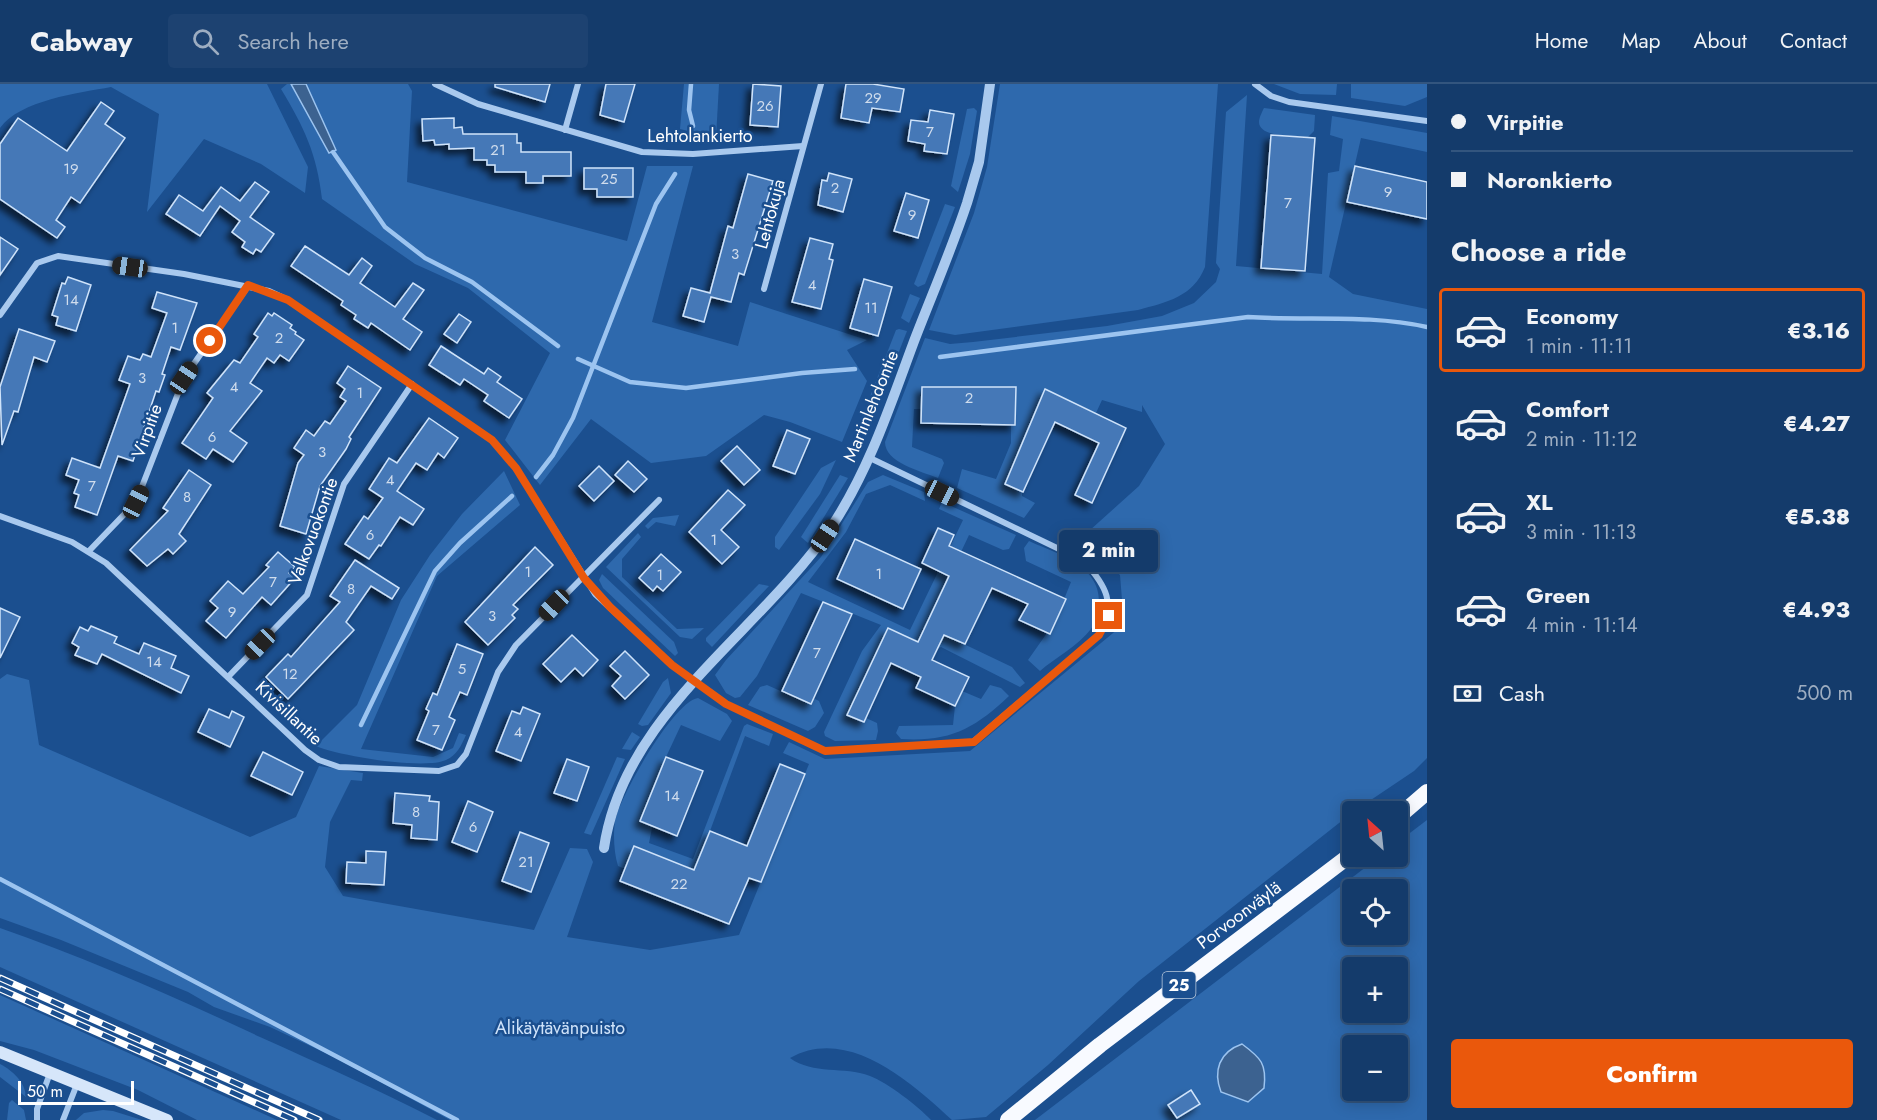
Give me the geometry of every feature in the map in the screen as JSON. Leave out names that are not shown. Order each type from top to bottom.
[{"type":"highway","points":[[1408,809],[1427,792]]},
{"type":"highway","name":"Porvoonväylä","points":[[1008,1120],[1110,1038],[1342,861]]},
{"type":"main road","points":[[0,1052],[167,1120]]},
{"type":"street","name":"Lehtolankierto","points":[[435,84],[478,104],[642,152],[664,155],[748,152],[803,146]]},
{"type":"street","points":[[565,130],[578,84]]},
{"type":"street","points":[[803,146],[821,84]]},
{"type":"street","name":"Martinlehdontie","points":[[604,848],[608,821],[632,768],[657,727],[695,681],[781,590],[817,548],[870,458],[973,184],[990,84]]},
{"type":"street","points":[[1255,84],[1271,96],[1289,102],[1427,121]]},
{"type":"street","name":"Lehtokuja","points":[[764,289],[803,146]]},
{"type":"street","points":[[0,315],[37,263],[58,256],[248,285],[288,300],[412,384],[503,451],[595,594],[669,662],[726,704],[825,751],[974,742],[1099,635],[1109,616],[1108,598],[1099,579],[1084,561],[870,458]]},
{"type":"street","name":"Virpitie","points":[[89,551],[136,502],[184,378],[248,285]]},
{"type":"street","name":"Valkovuokontie","points":[[228,677],[307,595],[344,484],[412,384]]},
{"type":"street","name":"Kivisillantie","points":[[0,516],[72,542],[106,563],[305,750],[319,760],[339,767],[439,771],[457,765],[466,754],[498,672],[516,645],[659,500]]},
{"type":"street","points":[[37,1120],[37,1109],[50,1073]]},
{"type":"street","points":[[63,1120],[77,1084]]},
{"type":"green space","points":[[0,84],[267,84],[308,167],[305,193],[261,164],[204,139],[147,212],[159,114],[111,87],[35,104],[9,118],[0,128]]},
{"type":"green space","points":[[291,84],[329,153],[336,150],[306,84],[408,84],[412,91],[407,182],[627,241],[647,166],[693,166],[652,322],[738,346],[750,302],[867,340],[847,350],[867,381],[842,442],[790,422],[764,415],[706,456],[651,463],[591,419],[540,485],[505,440],[550,353],[468,288],[415,264],[322,199],[313,154],[281,89]]},
{"type":"green space","points":[[684,84],[719,84],[716,138],[680,129]]},
{"type":"green space","points":[[1000,84],[1218,84],[1205,267],[1194,285],[1178,297],[1138,310],[955,335],[929,330],[974,213],[987,167]]},
{"type":"green space","points":[[1274,84],[1337,84],[1336,95],[1300,94]]},
{"type":"green space","points":[[1351,84],[1427,84],[1427,97],[1405,106],[1351,98]]},
{"type":"green space","name":"Alikäytävänpuisto","points":[[1247,95],[1236,266],[1322,274],[1328,173],[1339,171],[1343,139],[1330,135],[1332,116],[1427,133],[1427,152],[1361,138],[1329,277],[1353,294],[1427,309],[1427,758],[1414,771],[1369,801],[1342,801],[1342,821],[1139,981],[1048,1065],[986,1117],[952,1120],[898,1075],[856,1053],[834,1049],[812,1050],[790,1058],[809,1067],[850,1071],[870,1076],[902,1095],[931,1120],[450,1120],[336,1058],[270,1027],[214,1007],[188,992],[61,940],[0,918],[0,679],[7,674],[29,680],[39,745],[250,837],[296,817],[319,766],[363,773],[362,781],[351,780],[330,822],[325,867],[343,896],[534,930],[570,848],[587,849],[593,862],[567,937],[650,950],[739,935],[809,764],[783,753],[789,742],[825,759],[970,751],[1124,624],[1120,575],[1079,540],[1139,486],[1165,444],[1142,405],[1142,412],[1102,400],[1096,413],[1045,390],[1005,483],[1022,491],[1022,496],[1035,503],[1024,518],[957,488],[962,469],[996,479],[1011,443],[1011,425],[1015,425],[1016,387],[922,387],[921,409],[914,409],[912,447],[942,459],[944,463],[938,478],[897,461],[891,456],[885,442],[925,338],[950,344],[973,342],[1107,326],[1162,316],[1194,303],[1216,282],[1220,269],[1216,263],[1226,112]]},
{"type":"green space","points":[[974,108],[977,111],[970,154],[958,192],[951,186],[967,109]]},
{"type":"green space","points":[[1264,108],[1315,115],[1314,131],[1308,137],[1279,135],[1265,131],[1259,122]]},
{"type":"green space","points":[[945,204],[955,207],[925,284],[918,287],[914,284]]},
{"type":"green space","points":[[910,294],[920,298],[909,323],[901,318]]},
{"type":"green space","points":[[896,330],[907,331],[872,421],[862,417]]},
{"type":"green space","points":[[836,460],[820,494],[779,550],[775,547],[775,537],[821,468]]},
{"type":"green space","points":[[504,471],[520,505],[437,576],[361,749],[433,757],[453,748],[459,733],[466,735],[458,750],[446,760],[435,763],[401,763],[361,757],[316,746],[357,705],[401,600],[430,555],[462,514]]},
{"type":"green space","points":[[840,475],[848,478],[808,543],[801,537]]},
{"type":"green space","points":[[883,475],[924,492],[925,501],[890,485],[866,494],[846,532],[808,582],[910,630],[963,520],[939,509],[942,502],[1016,535],[1009,549],[1003,550],[969,535],[926,626],[1012,667],[1025,683],[1020,687],[941,647],[936,650],[888,628],[847,714],[877,723],[876,740],[835,741],[825,736],[824,732],[862,651],[881,625],[801,593],[757,676],[740,697],[735,698],[726,693],[715,675],[726,660],[821,557],[868,482]]},
{"type":"green space","points":[[679,515],[675,526],[656,522],[648,529],[645,526],[653,518]]},
{"type":"green space","points":[[638,533],[641,537],[622,559],[622,577],[677,629],[704,628],[692,639],[680,637],[606,567]]},
{"type":"green space","points":[[1029,541],[1064,556],[1085,570],[1097,589],[1099,602],[1095,619],[1086,635],[1040,671],[1028,660],[1047,633],[1050,634],[1071,582],[1026,561],[1024,548]]},
{"type":"green space","points":[[602,574],[674,642],[678,653],[675,656],[603,588],[599,580]]},
{"type":"green space","points":[[759,584],[769,586],[712,647],[706,638]]},
{"type":"green space","points":[[668,678],[671,693],[648,725],[638,724],[663,682]]},
{"type":"green space","points":[[767,685],[810,704],[813,698],[819,701],[824,713],[815,727],[808,731],[748,705],[760,687]]},
{"type":"green space","points":[[990,685],[1001,688],[1009,696],[972,725],[934,738],[901,739],[896,733],[899,726],[953,725],[955,706],[962,691],[981,699]]},
{"type":"green space","points":[[698,698],[727,714],[732,721],[720,741],[681,725],[666,757],[649,843],[693,859],[744,726],[747,724],[773,734],[769,746],[745,736],[710,831],[738,887],[635,846],[625,869],[618,866],[614,844],[615,821],[627,792],[649,751],[663,732],[688,703]]},
{"type":"green space","points":[[632,732],[640,737],[631,750],[622,749]]},
{"type":"green space","points":[[617,757],[625,759],[591,835],[584,833]]},
{"type":"green space","points":[[1427,820],[1427,1120],[1035,1120],[1342,885],[1342,945],[1408,945],[1408,879],[1350,879],[1366,867],[1408,867],[1408,834]]},
{"type":"green space","points":[[0,928],[66,952],[164,993],[349,1077],[437,1120],[341,1120],[0,967]]},
{"type":"green space","points":[[0,995],[277,1120],[197,1120],[138,1090],[34,1050],[0,1041]]},
{"type":"green space","points":[[0,1064],[18,1078],[26,1097],[0,1077]]},
{"type":"green space","points":[[12,1100],[24,1110],[26,1120],[7,1120],[9,1103]]},
{"type":"green space","points":[[103,1110],[142,1120],[76,1120],[84,1113]]},
{"type":"shaded area","points":[[291,84],[306,84],[336,150],[329,153]]},
{"type":"shaded area","points":[[1242,1044],[1258,1058],[1264,1073],[1264,1088],[1248,1102],[1221,1092],[1218,1077],[1223,1057],[1234,1047]]},
{"type":"building","points":[[495,84],[550,84],[545,102],[495,87]]},
{"type":"building","points":[[606,84],[635,84],[624,122],[600,115]]},
{"type":"building","points":[[753,84],[781,86],[778,127],[750,125]]},
{"type":"building","points":[[846,84],[873,84],[904,89],[900,112],[872,108],[869,123],[841,118]]},
{"type":"building","points":[[101,102],[114,111],[105,124],[125,138],[80,203],[71,197],[56,220],[65,227],[57,238],[0,199],[0,144],[18,118],[67,151]]},
{"type":"building","points":[[930,110],[954,114],[947,154],[924,151],[925,144],[908,141],[911,120],[928,122]]},
{"type":"building","points":[[454,118],[454,128],[462,127],[463,134],[517,134],[517,143],[521,143],[521,152],[571,152],[571,176],[543,176],[543,183],[526,183],[526,172],[495,172],[495,165],[487,165],[487,160],[474,160],[474,148],[449,149],[449,144],[435,145],[434,140],[423,141],[422,119]]},
{"type":"building","points":[[1271,135],[1315,138],[1305,271],[1261,268]]},
{"type":"building","points":[[1355,166],[1427,182],[1427,219],[1347,202]]},
{"type":"building","points":[[584,168],[633,168],[633,197],[597,197],[597,189],[584,189]]},
{"type":"building","points":[[829,173],[852,179],[843,212],[818,205],[822,180],[827,181]]},
{"type":"building","points":[[748,174],[773,181],[744,275],[739,273],[731,302],[711,297],[704,322],[683,316],[691,288],[710,293],[728,226],[733,228]]},
{"type":"building","points":[[255,182],[269,192],[250,217],[274,234],[261,252],[256,249],[253,254],[242,247],[245,242],[232,232],[240,221],[220,206],[200,236],[166,214],[179,195],[203,211],[221,187],[240,201]]},
{"type":"building","points":[[906,193],[929,200],[918,238],[894,231]]},
{"type":"building","points":[[0,237],[18,249],[0,275]]},
{"type":"building","points":[[810,238],[833,244],[829,259],[833,260],[821,309],[792,302]]},
{"type":"building","points":[[305,246],[349,275],[362,258],[372,266],[360,283],[395,307],[413,283],[424,290],[403,319],[422,332],[410,350],[371,323],[368,328],[354,319],[356,315],[341,305],[343,301],[291,266]]},
{"type":"building","points":[[68,277],[91,285],[76,331],[56,325],[58,317],[52,315],[62,283],[65,284]]},
{"type":"building","points":[[864,279],[892,287],[878,336],[850,328]]},
{"type":"building","points":[[157,292],[197,303],[180,350],[171,347],[162,374],[165,375],[159,392],[156,391],[133,461],[118,456],[97,515],[75,507],[79,495],[74,493],[79,480],[66,475],[72,458],[100,468],[130,384],[119,380],[128,356],[140,360],[143,354],[151,357],[167,313],[152,308]]},
{"type":"building","points":[[268,313],[272,316],[274,313],[292,325],[290,328],[304,340],[289,361],[280,355],[274,363],[267,358],[250,383],[262,391],[230,431],[247,443],[233,462],[213,449],[206,459],[182,443],[213,398],[207,393],[234,360],[240,363],[258,337],[254,334]]},
{"type":"building","points":[[459,314],[471,322],[457,343],[444,334]]},
{"type":"building","points":[[19,329],[55,341],[47,362],[34,357],[18,412],[14,411],[2,445],[0,387]]},
{"type":"building","points":[[441,346],[484,374],[488,368],[501,377],[497,382],[522,399],[509,418],[484,401],[488,395],[464,379],[460,385],[429,365]]},
{"type":"building","points":[[348,366],[381,388],[349,437],[351,439],[346,449],[320,486],[306,534],[280,526],[298,463],[304,455],[294,448],[306,430],[314,436],[325,421],[330,424],[346,401],[340,397],[345,389],[337,383]]},
{"type":"building","points":[[922,387],[1016,387],[1015,425],[921,423]]},
{"type":"building","points":[[1045,389],[1126,428],[1092,503],[1075,495],[1099,443],[1055,422],[1023,492],[1005,484]]},
{"type":"building","points":[[429,418],[458,438],[444,458],[438,453],[427,470],[416,463],[397,491],[424,509],[413,525],[400,517],[381,546],[379,545],[369,559],[345,544],[364,516],[368,519],[383,498],[369,489],[389,458],[397,463]]},
{"type":"building","points":[[787,430],[810,439],[795,474],[773,466]]},
{"type":"building","points":[[737,446],[760,470],[744,485],[721,461]]},
{"type":"building","points":[[628,461],[647,479],[634,492],[615,475]]},
{"type":"building","points":[[599,466],[614,481],[594,501],[579,486]]},
{"type":"building","points":[[189,470],[211,485],[179,534],[186,541],[173,554],[168,549],[147,566],[130,550],[168,511],[163,508]]},
{"type":"building","points":[[728,490],[745,505],[721,530],[739,547],[722,564],[689,532]]},
{"type":"building","points":[[938,528],[954,535],[949,546],[1066,599],[1050,634],[1019,620],[1028,604],[992,588],[965,644],[944,635],[932,660],[969,677],[955,706],[916,688],[921,677],[891,663],[864,722],[847,715],[888,628],[918,642],[949,576],[922,563]]},
{"type":"building","points":[[855,539],[921,569],[903,609],[837,579]]},
{"type":"building","points":[[535,547],[553,565],[513,605],[518,609],[512,615],[515,618],[488,645],[465,622]]},
{"type":"building","points":[[278,552],[295,567],[289,573],[295,578],[271,605],[262,597],[226,638],[206,621],[218,608],[210,601],[228,581],[243,594],[269,567],[266,565]]},
{"type":"building","points":[[661,554],[681,572],[663,591],[657,586],[653,591],[639,578]]},
{"type":"building","points":[[355,560],[399,588],[392,599],[371,586],[346,622],[354,630],[288,699],[266,677],[288,654],[291,657],[340,602],[330,596]]},
{"type":"building","points":[[823,602],[852,614],[811,704],[782,691]]},
{"type":"building","points":[[0,608],[20,617],[0,658]]},
{"type":"building","points":[[91,626],[117,637],[114,643],[139,654],[144,643],[176,656],[171,668],[189,676],[181,693],[102,654],[97,664],[75,655],[79,647],[72,643],[80,627],[88,631]]},
{"type":"building","points":[[572,635],[598,660],[583,676],[575,668],[561,682],[543,664]]},
{"type":"building","points":[[457,644],[483,654],[467,695],[460,692],[449,717],[455,720],[442,750],[417,740],[429,711],[426,709],[433,693],[437,695]]},
{"type":"building","points":[[625,651],[649,675],[625,699],[612,686],[621,676],[610,666]]},
{"type":"building","points":[[523,707],[540,714],[521,761],[496,751],[512,711],[520,714]]},
{"type":"building","points":[[209,709],[229,718],[232,711],[244,717],[230,747],[198,732]]},
{"type":"building","points":[[263,752],[303,772],[292,795],[251,776]]},
{"type":"building","points":[[666,757],[703,771],[677,836],[640,821]]},
{"type":"building","points":[[567,759],[589,767],[577,801],[554,793]]},
{"type":"building","points":[[780,764],[805,774],[761,882],[749,878],[729,924],[620,881],[634,846],[694,870],[710,831],[747,846]]},
{"type":"building","points":[[395,793],[430,796],[429,801],[439,802],[437,840],[411,838],[412,825],[393,823]]},
{"type":"building","points":[[468,801],[493,812],[477,852],[452,842]]},
{"type":"building","points":[[520,832],[549,843],[531,892],[502,881]]},
{"type":"building","points":[[366,851],[386,852],[384,885],[346,883],[347,862],[366,863]]},
{"type":"building","points":[[1191,1090],[1200,1104],[1177,1118],[1168,1105]]},
{"type":"waterway","points":[[691,84],[689,110],[693,126]]},
{"type":"waterway","points":[[333,152],[385,227],[425,258],[472,282],[558,346]]},
{"type":"waterway","points":[[536,477],[553,455],[573,418],[656,204],[675,174]]},
{"type":"waterway","points":[[940,357],[1248,317],[1360,319],[1427,327]]},
{"type":"waterway","points":[[578,359],[630,382],[686,388],[802,373],[855,369]]},
{"type":"waterway","points":[[361,725],[435,571],[460,543],[512,496]]},
{"type":"waterway","points":[[0,879],[457,1120]]},
{"type":"railway","points":[[0,978],[319,1120]]},
{"type":"railway","points":[[0,989],[294,1120]]},
{"type":"route","points":[[210,341],[248,285],[288,300],[492,440],[516,468],[595,594],[672,665],[726,704],[825,751],[974,742],[1099,635],[1109,616]]}]
